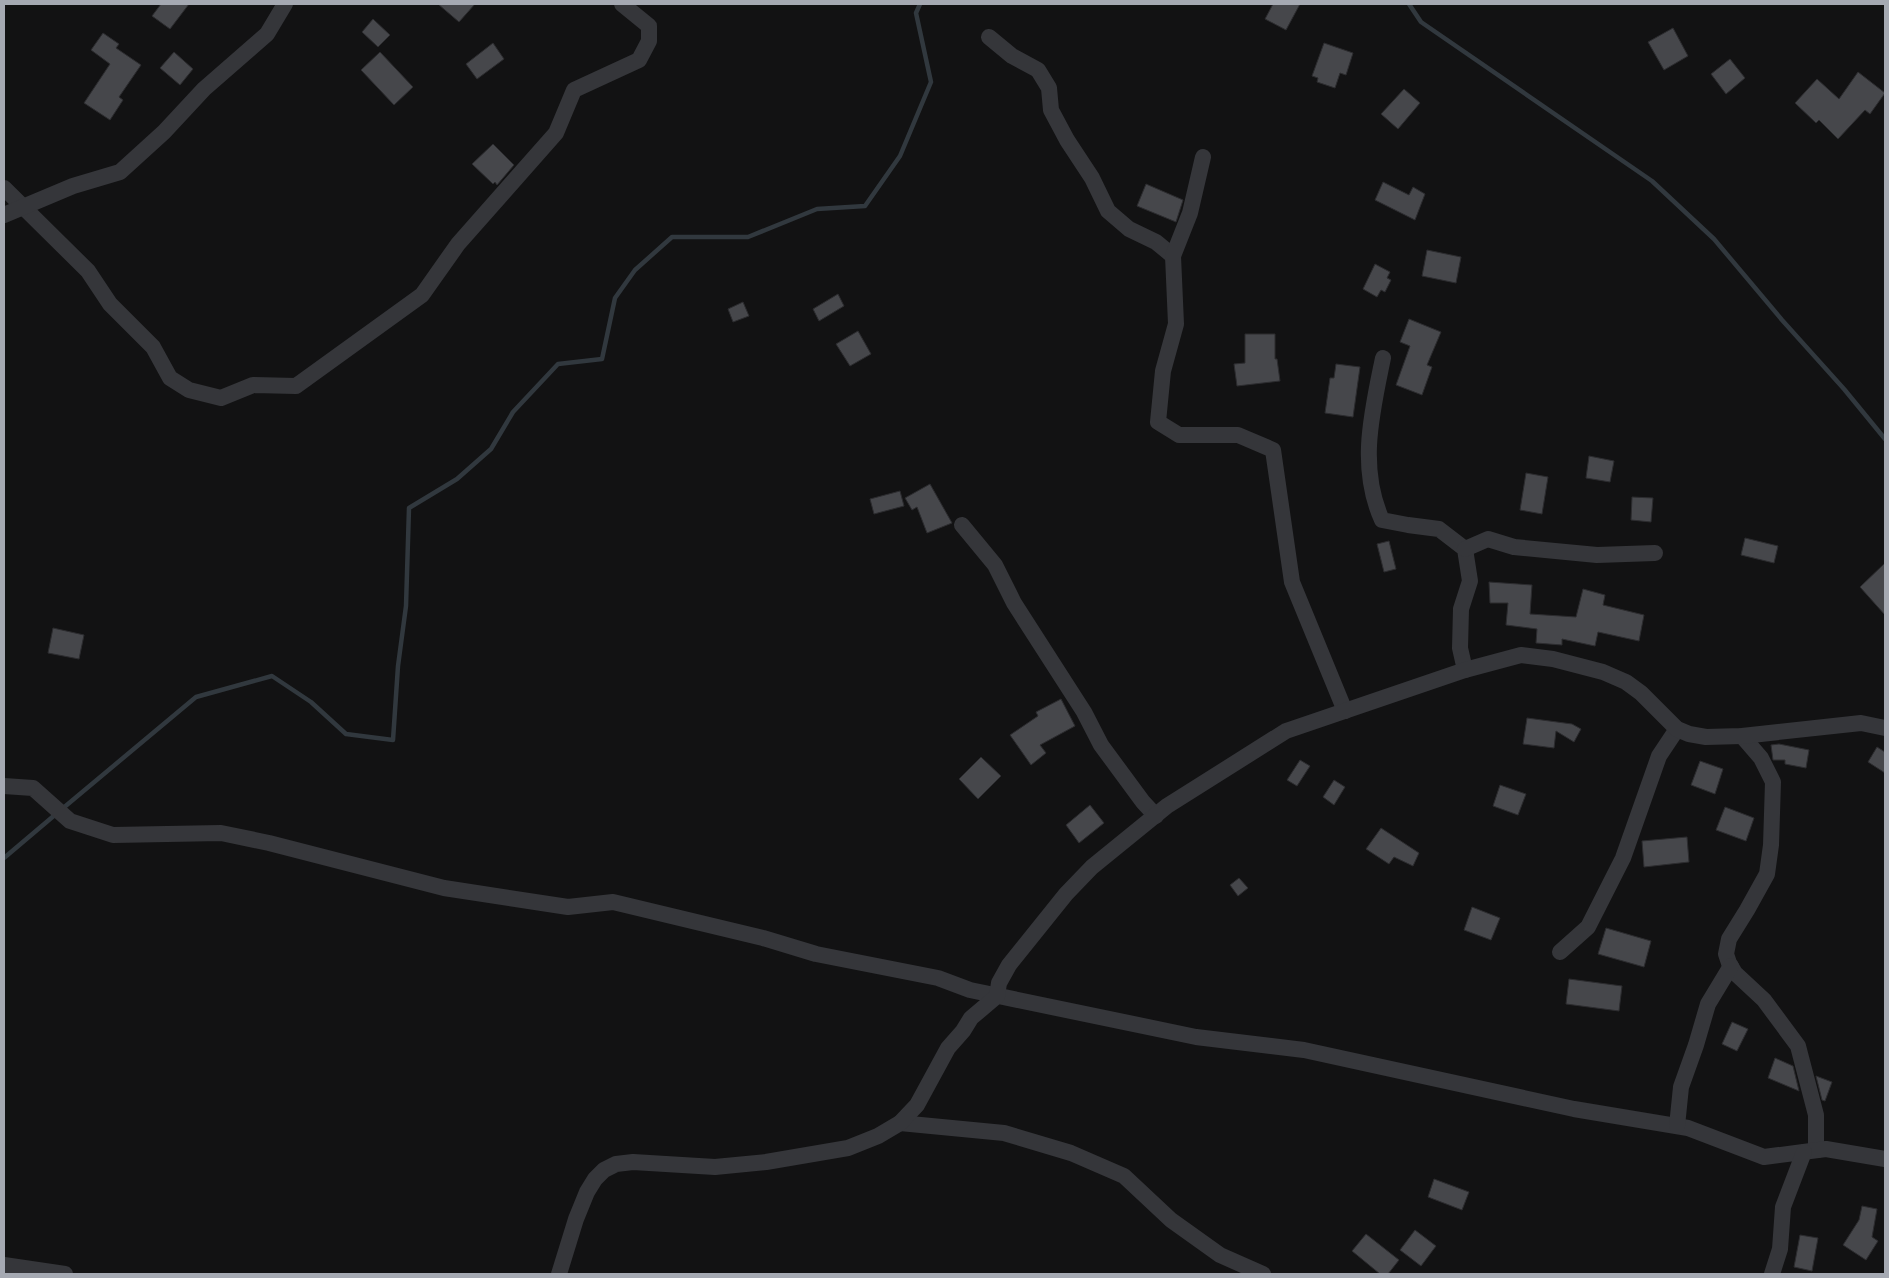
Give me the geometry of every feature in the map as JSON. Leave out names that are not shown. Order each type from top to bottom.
[{"type":"street","points":[[4,215],[73,186],[120,172],[164,132],[204,89],[267,34],[285,4]]},
{"type":"street","points":[[4,188],[88,272],[110,304],[153,347],[170,378],[189,390],[220,398],[253,386],[296,386],[422,295],[458,244],[556,133],[574,90],[639,60],[649,41],[649,26],[622,4]]},
{"type":"street","points":[[990,37],[1012,56],[1038,70],[1049,88],[1051,110],[1067,140],[1092,178],[1108,211],[1129,229],[1156,242],[1173,256]]},
{"type":"street","points":[[1203,157],[1190,213],[1173,256],[1176,324],[1163,370],[1158,422],[1179,435],[1238,435],[1273,450],[1292,582],[1345,711]]},
{"type":"street","points":[[1383,358],[1367,451],[1374,501],[1382,520],[1439,529],[1465,549],[1470,581],[1461,609],[1460,648],[1465,670]]},
{"type":"street","points":[[962,525],[995,565],[1014,602],[1084,712],[1100,745],[1143,802],[1156,816]]},
{"type":"street","points":[[1465,549],[1488,540],[1514,547],[1597,555],[1655,553]]},
{"type":"street","points":[[559,1274],[576,1219],[588,1192],[595,1179],[604,1170],[616,1164],[633,1162],[715,1167],[766,1162],[848,1148],[878,1136],[900,1123],[917,1104],[948,1048],[963,1031],[971,1018],[997,996],[998,983],[1010,965],[1066,894],[1092,868],[1167,806],[1286,731],[1465,670],[1520,655],[1553,659],[1603,672],[1626,682],[1641,693],[1677,728],[1689,734],[1706,737],[1742,736],[1861,723],[1885,728]]},
{"type":"street","points":[[1560,952],[1588,927],[1623,858],[1659,756],[1677,728]]},
{"type":"street","points":[[1742,736],[1761,758],[1773,782],[1773,808],[1767,874],[1729,939],[1726,954],[1735,973],[1764,1000],[1798,1046],[1816,1114],[1811,1151],[1783,1207],[1780,1249],[1772,1274]]},
{"type":"street","points":[[4,786],[33,788],[70,821],[113,834],[221,833],[269,843],[444,888],[568,907],[613,902],[763,938],[816,954],[938,978],[970,990],[997,996],[1196,1036],[1304,1050],[1574,1109],[1688,1128],[1764,1157],[1826,1149],[1885,1159]]},
{"type":"street","points":[[1677,1126],[1681,1087],[1708,1004],[1731,966]]},
{"type":"street","points":[[900,1123],[1004,1133],[1071,1153],[1124,1176],[1171,1220],[1192,1235],[1220,1254],[1263,1274]]},
{"type":"street","points":[[4,1265],[65,1274]]},
{"type":"building","points":[[161,4],[189,4],[170,29],[152,16]]},
{"type":"building","points":[[438,4],[475,4],[459,22]]},
{"type":"building","points":[[1273,4],[1300,4],[1286,30],[1265,19]]},
{"type":"building","points":[[373,19],[390,35],[378,47],[362,32]]},
{"type":"building","points":[[1673,28],[1688,56],[1664,70],[1648,42]]},
{"type":"building","points":[[103,33],[119,44],[116,48],[141,65],[119,97],[123,100],[110,120],[84,103],[110,64],[91,50]]},
{"type":"building","points":[[493,43],[504,59],[477,79],[466,64]]},
{"type":"building","points":[[1324,43],[1353,53],[1346,75],[1340,73],[1335,88],[1317,82],[1318,78],[1312,76]]},
{"type":"building","points":[[174,52],[193,69],[180,85],[160,68]]},
{"type":"building","points":[[380,52],[413,87],[394,105],[361,70]]},
{"type":"building","points":[[1730,59],[1745,78],[1726,94],[1711,74]]},
{"type":"building","points":[[1858,72],[1885,93],[1870,114],[1865,110],[1838,139],[1819,120],[1816,123],[1795,103],[1817,79],[1839,99]]},
{"type":"building","points":[[1404,89],[1420,103],[1398,129],[1381,114]]},
{"type":"building","points":[[493,144],[514,165],[497,185],[495,182],[493,184],[472,164]]},
{"type":"building","points":[[1383,182],[1409,195],[1413,187],[1425,194],[1415,220],[1375,200]]},
{"type":"building","points":[[1146,184],[1183,200],[1176,222],[1137,206]]},
{"type":"building","points":[[1427,250],[1461,257],[1456,283],[1422,276]]},
{"type":"building","points":[[1375,264],[1390,272],[1387,278],[1391,280],[1385,292],[1381,290],[1377,297],[1363,289]]},
{"type":"building","points":[[838,294],[844,306],[819,321],[813,309]]},
{"type":"building","points":[[743,302],[749,316],[733,322],[728,309]]},
{"type":"building","points":[[1409,319],[1441,332],[1427,365],[1432,367],[1422,395],[1396,385],[1410,346],[1400,342]]},
{"type":"building","points":[[858,331],[871,354],[850,366],[836,344]]},
{"type":"building","points":[[1245,334],[1275,334],[1275,359],[1277,359],[1280,381],[1237,386],[1234,364],[1245,363]]},
{"type":"building","points":[[1336,364],[1360,367],[1353,417],[1325,413],[1330,378],[1334,378]]},
{"type":"building","points":[[1589,456],[1614,461],[1610,482],[1586,478]]},
{"type":"building","points":[[1526,473],[1548,477],[1542,514],[1520,510]]},
{"type":"building","points":[[930,484],[952,523],[927,533],[917,507],[912,510],[905,498]]},
{"type":"building","points":[[900,491],[904,506],[874,514],[870,499]]},
{"type":"building","points":[[1632,497],[1653,498],[1651,522],[1631,520]]},
{"type":"building","points":[[1745,538],[1778,546],[1774,563],[1741,555]]},
{"type":"building","points":[[1389,541],[1396,569],[1384,572],[1377,544]]},
{"type":"building","points":[[1885,563],[1885,615],[1860,587]]},
{"type":"building","points":[[1489,582],[1532,585],[1530,614],[1576,617],[1583,589],[1605,595],[1603,605],[1644,615],[1639,641],[1598,632],[1595,646],[1562,639],[1562,645],[1536,643],[1537,629],[1506,625],[1508,603],[1490,603]]},
{"type":"building","points":[[53,628],[84,635],[79,659],[48,653]]},
{"type":"building","points":[[1061,699],[1075,726],[1040,745],[1046,753],[1031,765],[1010,735],[1038,716],[1036,712]]},
{"type":"building","points":[[1527,718],[1572,724],[1581,729],[1574,742],[1556,731],[1554,748],[1523,744]]},
{"type":"building","points":[[1779,744],[1809,750],[1806,768],[1785,764],[1785,760],[1773,760],[1771,745]]},
{"type":"building","points":[[1877,747],[1885,752],[1885,773],[1868,762]]},
{"type":"building","points":[[981,757],[1001,776],[978,799],[959,779]]},
{"type":"building","points":[[1300,760],[1310,766],[1297,786],[1287,780]]},
{"type":"building","points":[[1700,761],[1723,769],[1715,794],[1691,785]]},
{"type":"building","points":[[1334,780],[1345,787],[1334,805],[1323,797]]},
{"type":"building","points":[[1500,785],[1526,794],[1518,815],[1493,806]]},
{"type":"building","points":[[1090,805],[1104,823],[1079,843],[1066,825]]},
{"type":"building","points":[[1725,807],[1754,818],[1746,841],[1716,830]]},
{"type":"building","points":[[1381,828],[1419,853],[1413,866],[1394,857],[1389,864],[1366,849]]},
{"type":"building","points":[[1687,837],[1689,862],[1644,867],[1642,841]]},
{"type":"building","points":[[1239,878],[1248,888],[1238,896],[1230,885]]},
{"type":"building","points":[[1472,907],[1500,918],[1491,940],[1464,930]]},
{"type":"building","points":[[1606,928],[1651,941],[1644,967],[1598,954]]},
{"type":"building","points":[[1569,979],[1622,986],[1619,1011],[1566,1004]]},
{"type":"building","points":[[1732,1022],[1748,1029],[1737,1051],[1722,1044]]},
{"type":"building","points":[[1775,1058],[1793,1066],[1799,1091],[1768,1078]]},
{"type":"building","points":[[1816,1076],[1832,1082],[1825,1101],[1822,1100]]},
{"type":"building","points":[[1434,1179],[1469,1192],[1462,1210],[1428,1197]]},
{"type":"building","points":[[1862,1206],[1877,1209],[1872,1237],[1878,1241],[1866,1260],[1843,1245],[1859,1220]]},
{"type":"building","points":[[1415,1230],[1436,1246],[1421,1266],[1400,1250]]},
{"type":"building","points":[[1366,1234],[1399,1260],[1388,1274],[1380,1274],[1352,1251]]},
{"type":"building","points":[[1800,1235],[1818,1238],[1812,1271],[1794,1267]]},
{"type":"waterway","points":[[62,809],[196,697],[272,676],[311,702],[346,734],[393,740],[398,666],[406,606],[409,508],[457,479],[491,449],[513,412],[558,364],[602,359],[615,298],[635,270],[672,237],[748,237],[817,209],[865,206],[900,156],[931,82],[916,13],[920,4]]},
{"type":"waterway","points":[[1409,4],[1421,22],[1652,181],[1714,239],[1885,439]]},
{"type":"waterway","points":[[4,858],[56,814]]}]
